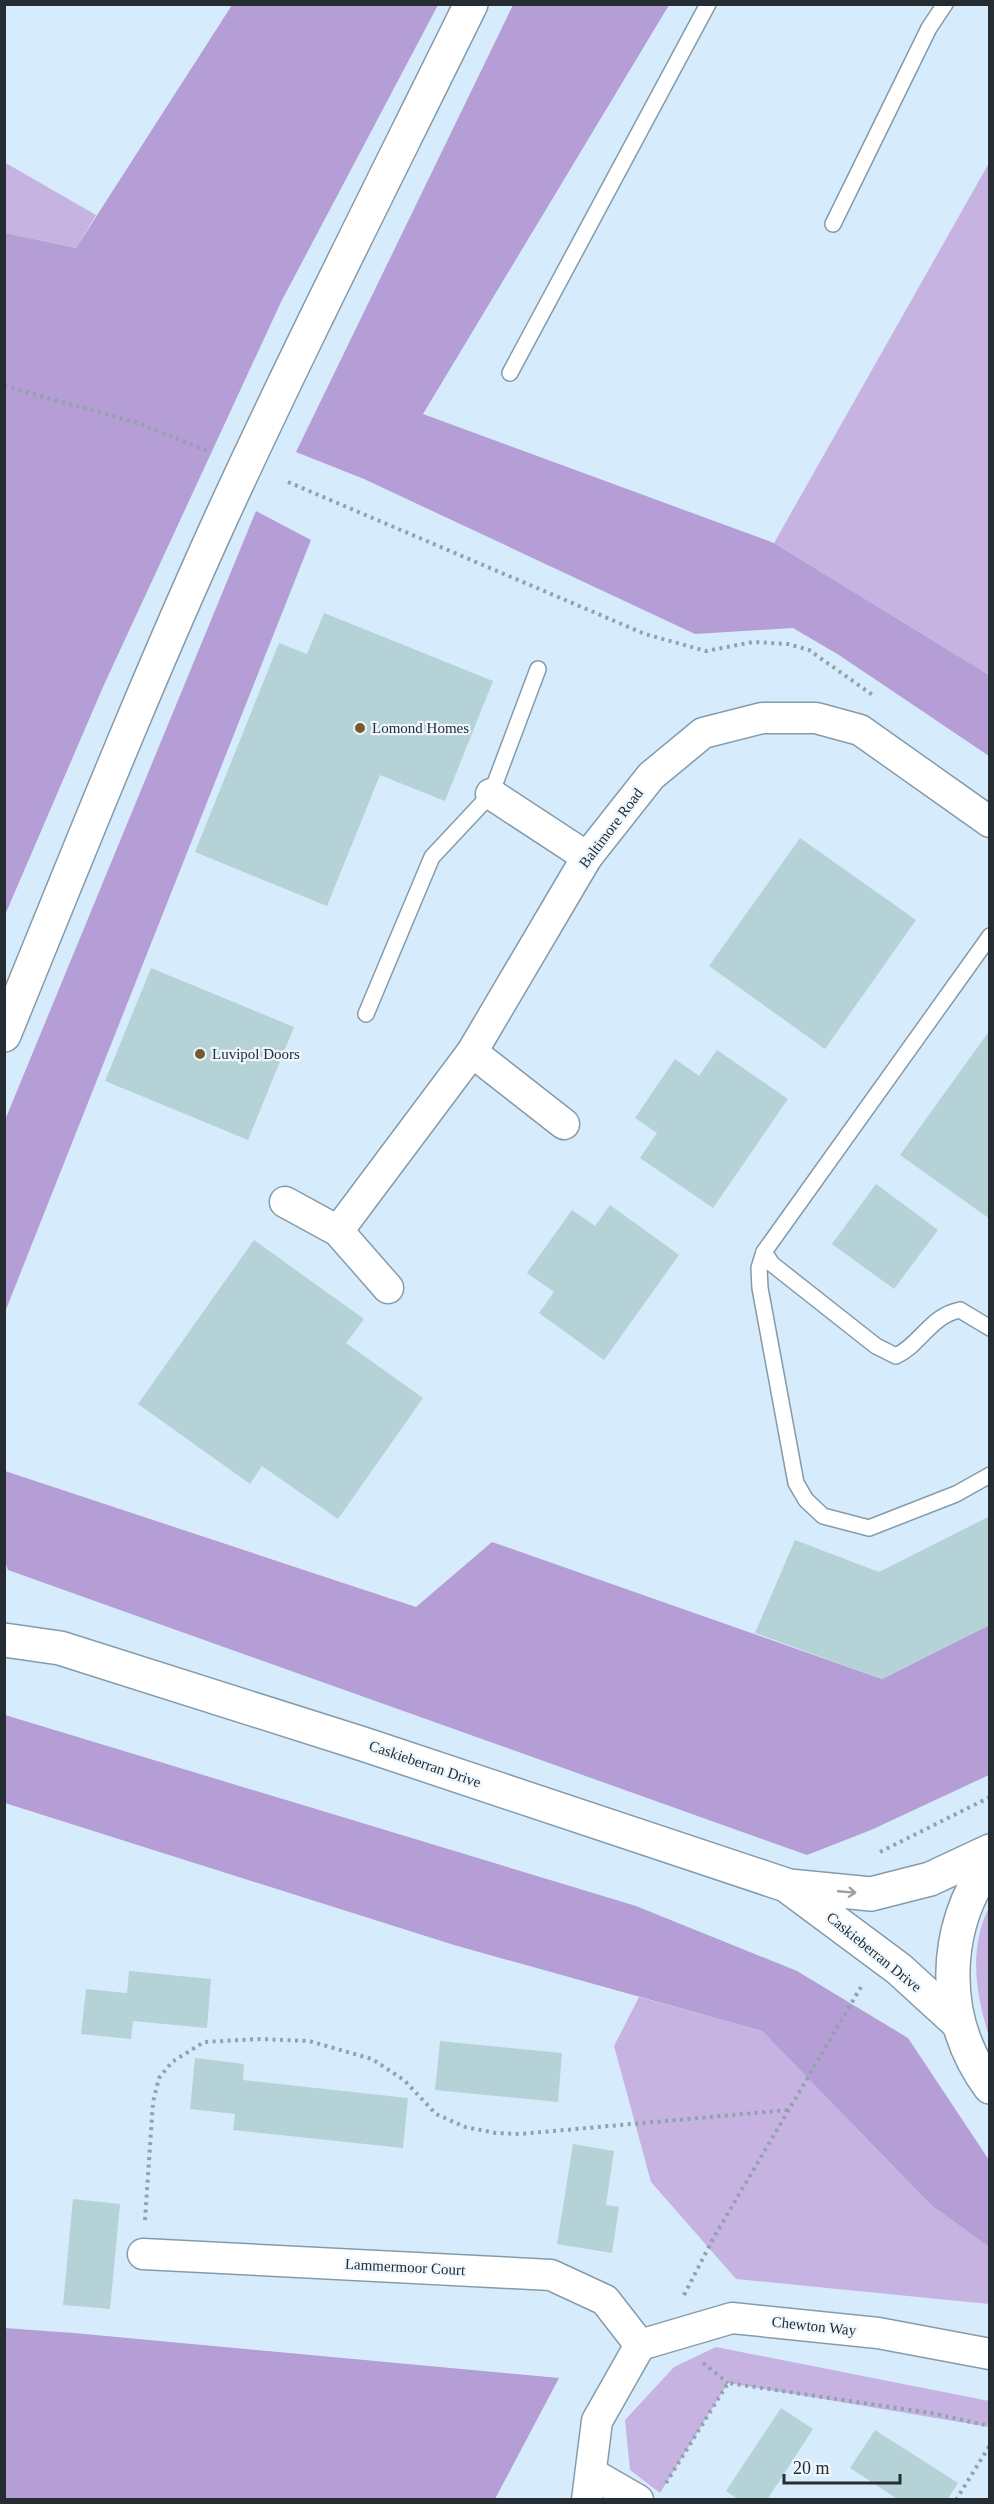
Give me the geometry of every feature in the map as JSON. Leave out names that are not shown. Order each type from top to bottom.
[{"type":"street","points":[[4,1035],[136,710],[218,527],[318,312],[471,4]]},
{"type":"street","name":"Baltimore Road","points":[[338,1231],[472,1052],[586,857],[651,776],[703,733],[762,718],[816,718],[860,730],[990,822]]},
{"type":"street","points":[[491,794],[586,857]]},
{"type":"street","points":[[472,1052],[564,1124]]},
{"type":"street","points":[[285,1202],[338,1231],[388,1288]]},
{"type":"street","points":[[4,1617],[60,1648]]},
{"type":"street","points":[[4,1640],[60,1648]]},
{"type":"street","name":"Caskieberran Drive","points":[[60,1648],[363,1744],[789,1886],[871,1894],[930,1879],[990,1851]]},
{"type":"street","points":[[990,1862],[974,1884],[957,1928],[951,1975],[957,2022],[976,2069],[990,2087]]},
{"type":"street","name":"Caskieberran Drive","points":[[789,1886],[880,1954],[957,2022]]},
{"type":"street","name":"Lammermoor Court","points":[[143,2254],[551,2275],[605,2300],[640,2345]]},
{"type":"street","name":"Chewton Way","points":[[640,2345],[732,2318],[878,2333],[990,2354]]},
{"type":"street","points":[[640,2345],[597,2421],[590,2487],[649,2496]]},
{"type":"lane","points":[[510,374],[708,4]]},
{"type":"lane","points":[[833,224],[929,28],[945,4]]},
{"type":"lane","points":[[366,1014],[432,857],[491,794],[538,669]]},
{"type":"lane","points":[[990,936],[764,1252],[759,1268],[760,1287],[796,1483],[806,1500],[823,1516],[869,1528],[956,1494],[990,1476]]},
{"type":"lane","points":[[764,1252],[772,1264],[876,1346],[896,1356],[912,1348],[925,1330],[946,1313],[960,1310],[990,1328]]},
{"type":"path","points":[[4,386],[138,423],[210,452]]},
{"type":"path","points":[[288,482],[645,634],[706,651],[753,642],[788,644],[809,650],[877,698]]},
{"type":"path","points":[[871,1894],[862,1861],[990,1797]]},
{"type":"path","points":[[668,2336],[687,2288],[714,2237],[880,1954]]},
{"type":"path","points":[[143,2254],[153,2102],[159,2078],[172,2062],[204,2042],[260,2039],[309,2041],[372,2059],[404,2080],[436,2114],[465,2127],[496,2133],[520,2134],[788,2110]]},
{"type":"path","points":[[649,2496],[728,2383],[931,2413],[990,2426]]},
{"type":"path","points":[[956,2499],[990,2445]]},
{"type":"shaded area","points":[[232,5],[438,5],[281,302],[103,687],[5,915],[5,233],[76,248]]},
{"type":"shaded area","points":[[513,5],[669,5],[423,414],[774,543],[989,675],[989,756],[839,655],[793,628],[695,634],[364,479],[296,452]]},
{"type":"shaded area","points":[[4,162],[96,215],[76,248],[5,233]]},
{"type":"shaded area","points":[[989,163],[989,675],[774,543]]},
{"type":"shaded area","points":[[256,511],[311,540],[5,1312],[5,1120]]},
{"type":"shaded area","points":[[5,1471],[416,1607],[492,1542],[882,1679],[989,1625],[989,1775],[871,1830],[807,1855],[8,1570],[5,1562]]},
{"type":"shaded area","points":[[5,1715],[636,1906],[797,1971],[908,2038],[989,2160],[989,2247],[931,2205],[762,2031],[454,1945],[5,1803]]},
{"type":"shaded area","points":[[989,1907],[989,2037],[978,1988],[976,1956],[982,1923]]},
{"type":"shaded area","points":[[639,1997],[762,2031],[931,2205],[989,2247],[989,2304],[736,2279],[651,2182],[614,2046]]},
{"type":"shaded area","points":[[4,2328],[559,2378],[495,2499],[5,2499]]},
{"type":"shaded area","points":[[716,2347],[989,2401],[989,2427],[728,2383],[660,2493],[630,2470],[625,2420],[674,2367]]},
{"type":"building","name":"Lomond Homes","points":[[324,613],[493,681],[445,801],[380,775],[327,906],[195,852],[279,643],[307,654]]},
{"type":"building","points":[[800,838],[916,920],[825,1049],[709,966]]},
{"type":"building","name":"Luvipol Doors","points":[[151,968],[294,1027],[248,1140],[105,1081]]},
{"type":"building","points":[[990,1030],[990,1219],[900,1155]]},
{"type":"building","points":[[717,1050],[788,1099],[713,1208],[640,1158],[657,1133],[635,1118],[675,1059],[699,1076]]},
{"type":"building","points":[[876,1184],[938,1230],[894,1289],[832,1244]]},
{"type":"building","points":[[610,1205],[679,1255],[604,1360],[539,1313],[554,1292],[527,1273],[572,1210],[595,1226]]},
{"type":"building","points":[[254,1240],[364,1319],[346,1343],[423,1398],[338,1519],[262,1466],[250,1484],[138,1404]]},
{"type":"building","points":[[990,1516],[990,1625],[882,1679],[755,1633],[795,1540],[879,1572]]},
{"type":"building","points":[[129,1971],[211,1979],[207,2028],[133,2021],[131,2039],[81,2034],[86,1989],[127,1993]]},
{"type":"building","points":[[440,2041],[562,2053],[558,2102],[435,2090]]},
{"type":"building","points":[[195,2058],[244,2064],[243,2080],[408,2098],[403,2148],[233,2130],[235,2114],[190,2109]]},
{"type":"building","points":[[573,2144],[614,2151],[606,2205],[619,2207],[612,2253],[557,2244]]},
{"type":"building","points":[[73,2199],[120,2204],[110,2309],[63,2305]]},
{"type":"building","points":[[781,2408],[813,2429],[767,2500],[739,2500],[726,2491]]},
{"type":"building","points":[[875,2430],[958,2483],[947,2500],[899,2500],[850,2468]]},
{"type":"place","name":"Lomond Homes","points":[[360,728]]},
{"type":"place","name":"Luvipol Doors","points":[[200,1054]]}]
